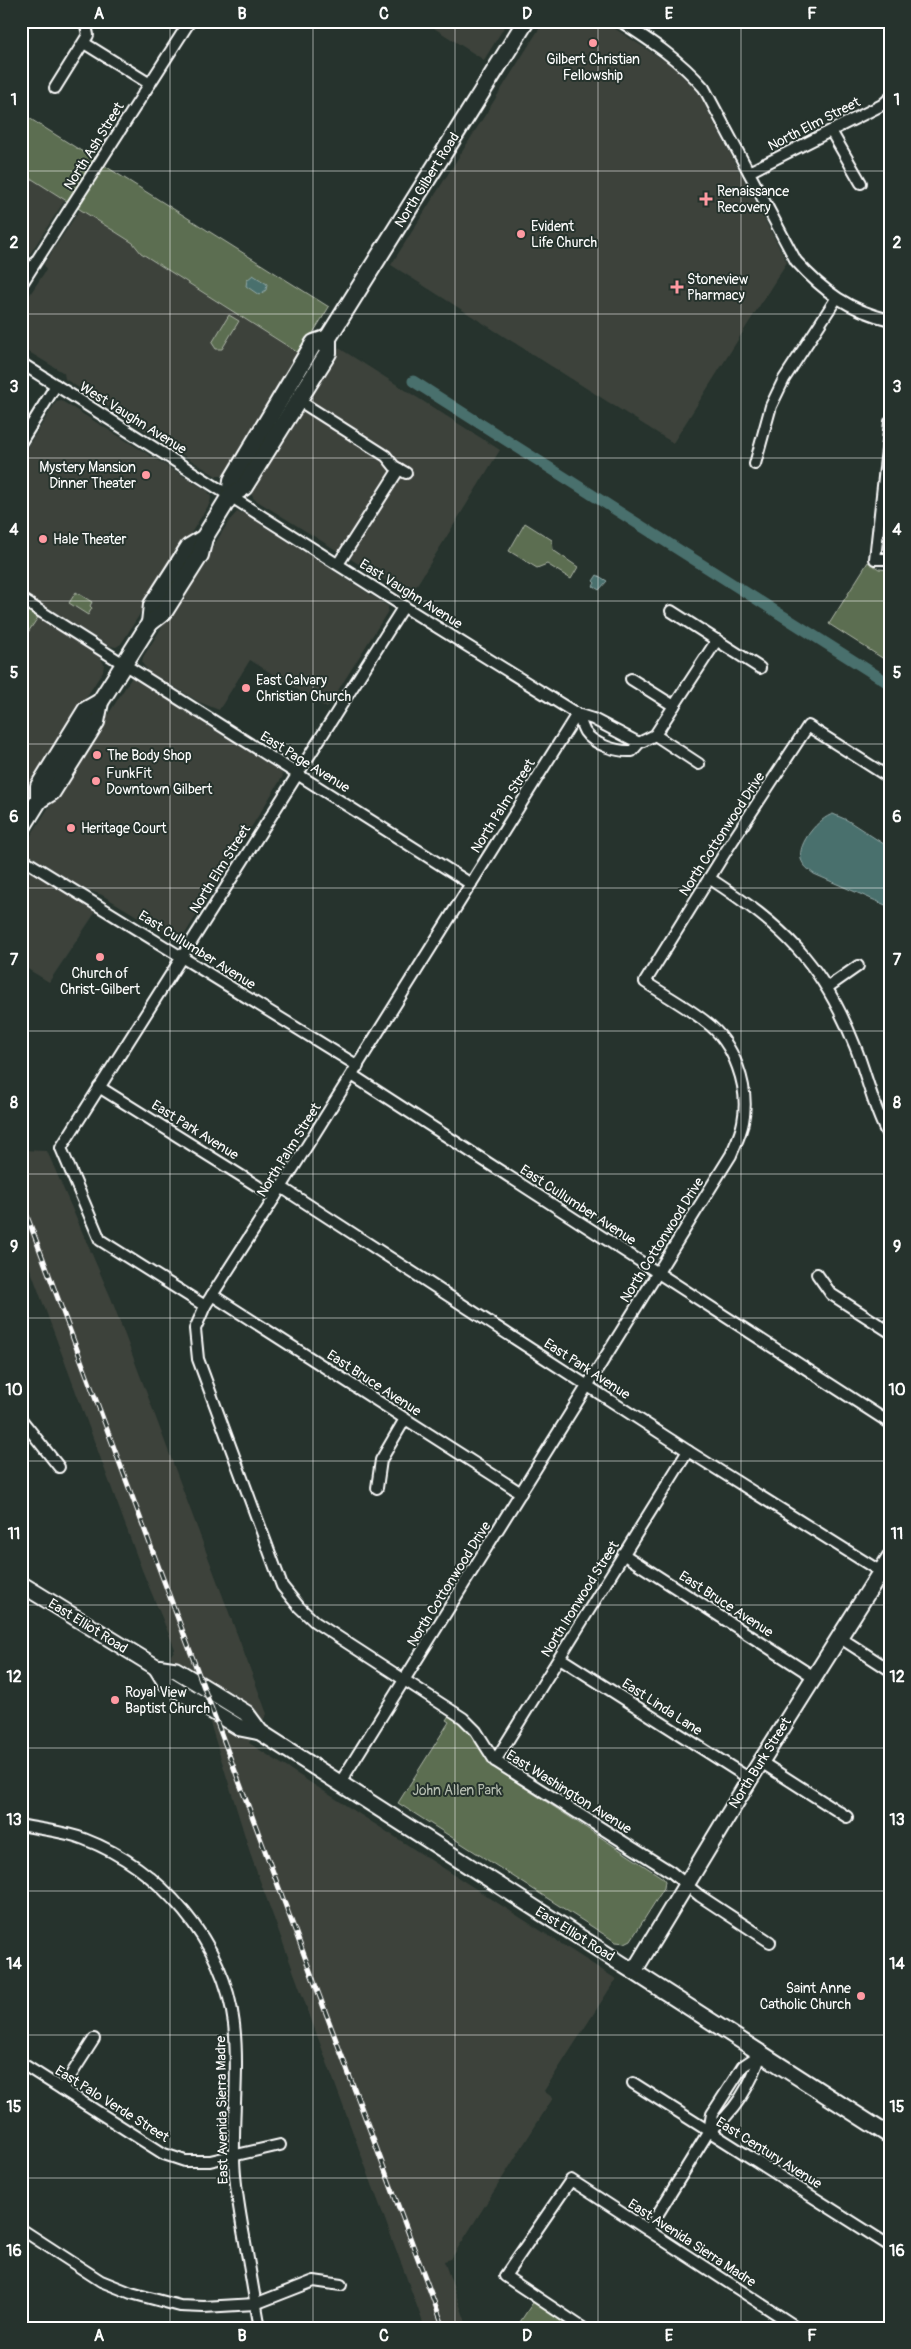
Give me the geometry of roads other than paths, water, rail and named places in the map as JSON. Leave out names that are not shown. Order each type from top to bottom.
[{"type":"main road","name":"North Gilbert Road","points":[[230,496],[244,487],[328,353],[328,338],[526,21]]},
{"type":"main road","name":"North Gilbert Road","points":[[21,828],[39,800],[39,786],[86,710],[100,702],[150,623],[152,605],[183,555],[189,547],[204,538],[230,496],[232,480],[314,343],[328,338]]},
{"type":"main road","name":"North Burk Street","points":[[634,1971],[750,1779],[890,1557]]},
{"type":"main road","name":"East Elliot Road","points":[[21,1584],[156,1667],[166,1682],[240,1728],[260,1732],[890,2136]]},
{"type":"street","points":[[54,88],[86,39],[85,21]]},
{"type":"street","name":"North Ash Street","points":[[21,285],[190,21]]},
{"type":"street","points":[[620,21],[672,56],[704,88],[796,261],[814,282],[836,299],[870,315],[890,320]]},
{"type":"street","points":[[86,39],[150,84]]},
{"type":"street","name":"North Elm Street","points":[[749,172],[882,105],[890,98]]},
{"type":"street","points":[[831,131],[861,183]]},
{"type":"street","points":[[755,464],[771,406],[784,379],[836,299]]},
{"type":"street","name":"West Vaughn Avenue","points":[[21,363],[230,496]]},
{"type":"street","points":[[21,442],[56,386]]},
{"type":"street","points":[[298,400],[386,456],[403,471],[338,564]]},
{"type":"street","points":[[890,422],[875,558],[890,559]]},
{"type":"street","name":"East Vaughn Avenue","points":[[230,496],[577,714],[593,719],[639,743]]},
{"type":"street","name":"East Page Avenue","points":[[21,599],[471,884]]},
{"type":"street","name":"North Elm Street","points":[[205,1306],[100,1240],[61,1148],[404,606]]},
{"type":"street","points":[[671,611],[760,668]]},
{"type":"street","points":[[577,714],[586,734],[604,745],[621,752],[632,751],[639,743],[655,736],[717,640]]},
{"type":"street","points":[[631,679],[674,706]]},
{"type":"street","name":"North Palm Street","points":[[315,1622],[299,1607],[282,1586],[198,1359],[195,1329],[205,1306],[358,1066],[577,714]]},
{"type":"street","name":"North Cottonwood Drive","points":[[340,1784],[731,1155],[744,1121],[743,1092],[740,1075],[726,1042],[707,1022],[645,982],[709,878],[808,726],[890,778]]},
{"type":"street","points":[[655,736],[699,764]]},
{"type":"street","name":"East Cullumber Avenue","points":[[21,858],[358,1066]]},
{"type":"street","points":[[709,878],[750,904],[774,924],[796,946],[828,987],[841,1012],[890,1139]]},
{"type":"street","points":[[828,987],[858,966]]},
{"type":"street","name":"East Cullumber Avenue","points":[[352,1075],[890,1423]]},
{"type":"street","name":"East Park Avenue","points":[[100,1087],[275,1197]]},
{"type":"street","name":"East Park Avenue","points":[[281,1187],[688,1451],[881,1572]]},
{"type":"street","points":[[817,1274],[831,1294],[890,1332]]},
{"type":"street","name":"East Bruce Avenue","points":[[212,1295],[522,1493]]},
{"type":"street","points":[[21,1419],[59,1467]]},
{"type":"street","points":[[377,1488],[381,1460],[405,1420]]},
{"type":"street","name":"North Ironwood Street","points":[[495,1761],[688,1451]]},
{"type":"street","name":"East Bruce Avenue","points":[[624,1554],[814,1677]]},
{"type":"street","name":"East Washington Avenue","points":[[315,1622],[463,1718],[476,1730],[495,1761],[671,1872],[686,1885],[770,1942]]},
{"type":"street","points":[[839,1637],[890,1670]]},
{"type":"street","name":"East Linda Lane","points":[[560,1658],[750,1779]]},
{"type":"street","points":[[761,1762],[846,1817]]},
{"type":"street","name":"East Avenida Sierra Madre","points":[[21,1824],[83,1839],[127,1860],[164,1888],[207,1944],[225,1986],[234,2024],[237,2080],[234,2156],[236,2184],[260,2328]]},
{"type":"street","points":[[62,2089],[94,2039]]},
{"type":"street","points":[[648,2230],[708,2131],[724,2121],[755,2073],[761,2054]]},
{"type":"street","name":"East Palo Verde Street","points":[[21,2063],[164,2154],[185,2161],[210,2161],[280,2146]]},
{"type":"street","name":"East Century Avenue","points":[[634,2083],[890,2246]]},
{"type":"street","name":"East Avenida Sierra Madre","points":[[583,2328],[505,2276],[571,2180],[798,2328]]},
{"type":"street","points":[[21,2229],[101,2281],[180,2306],[204,2307],[255,2304],[314,2281],[341,2285]]},
{"type":"water","points":[[253,275],[267,284],[266,290],[259,295],[246,286],[247,280]]},
{"type":"water","points":[[597,575],[607,581],[599,590],[593,586],[595,583],[593,581]]},
{"type":"water","points":[[833,814],[847,820],[890,848],[890,907],[814,874],[803,864],[801,859],[802,846],[810,832],[827,816]]},
{"type":"waterway","points":[[413,381],[890,684]]},
{"type":"railway","points":[[21,1200],[444,2328]]},
{"type":"place","name":"Gilbert Christian Fellowship","points":[[593,43]]},
{"type":"place","name":"Renaissance Recovery","points":[[706,199]]},
{"type":"place","name":"Evident Life Church","points":[[521,234]]},
{"type":"place","name":"Stoneview Pharmacy","points":[[677,287]]},
{"type":"place","name":"Mystery Mansion Dinner Theater","points":[[146,475]]},
{"type":"place","name":"Hale Theater","points":[[43,539]]},
{"type":"place","name":"East Calvary Christian Church","points":[[246,688]]},
{"type":"place","name":"The Body Shop","points":[[97,755]]},
{"type":"place","name":"FunkFit Downtown Gilbert","points":[[96,781]]},
{"type":"place","name":"Heritage Court","points":[[71,828]]},
{"type":"place","name":"Church of Christ-Gilbert","points":[[100,957]]},
{"type":"place","name":"Royal View Baptist Church","points":[[115,1700]]},
{"type":"place","name":"Saint Anne Catholic Church","points":[[861,1996]]},
{"type":"park label","name":"John Allen Park","points":[[457,1790]]}]
